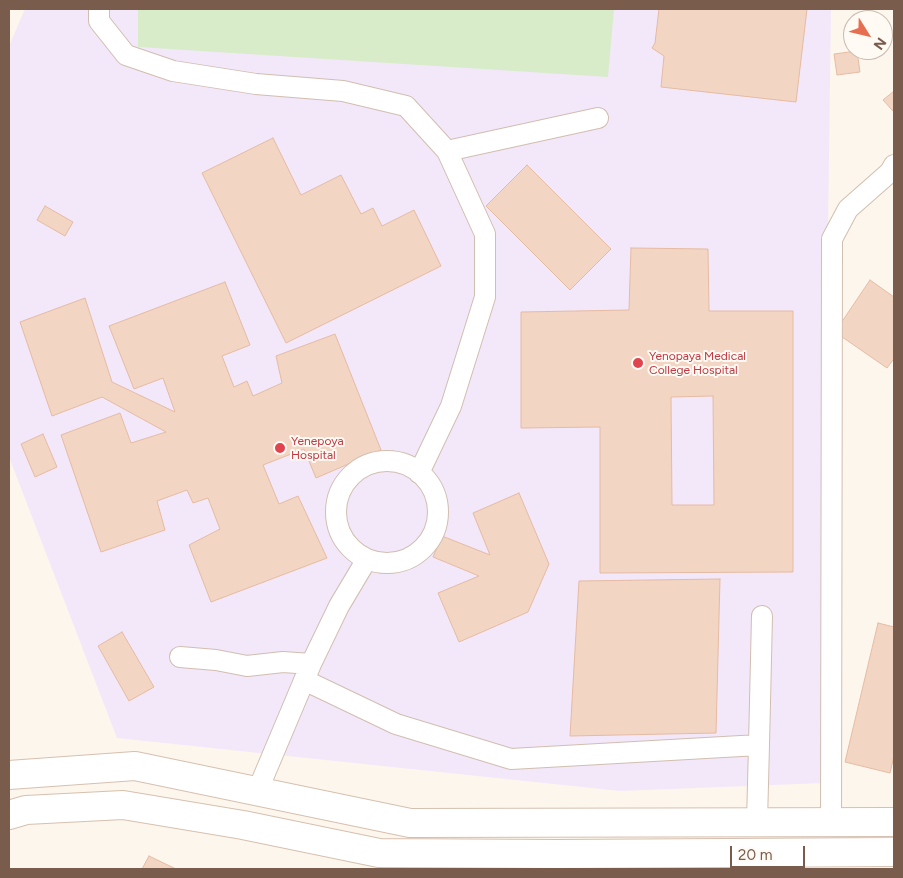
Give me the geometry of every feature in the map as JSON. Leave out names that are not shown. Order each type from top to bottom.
[{"type":"main road","points":[[9,775],[135,766],[410,823],[894,822]]},
{"type":"main road","points":[[9,815],[26,810],[123,805],[243,825],[379,853],[475,861],[596,854],[894,852]]},
{"type":"main road","points":[[596,854],[598,822]]},
{"type":"street","points":[[99,9],[98,21],[126,55],[173,70],[256,84],[343,91],[406,106],[447,151],[485,234],[485,297],[451,406],[419,473]]},
{"type":"street","points":[[447,151],[598,118]]},
{"type":"street","points":[[831,822],[832,239],[848,209],[890,172],[894,165]]},
{"type":"street","points":[[390,461],[405,464],[419,473],[430,484],[436,499],[438,516],[433,534],[423,548],[409,558],[392,563],[374,562],[367,559],[358,555],[346,542],[338,526],[336,510],[339,494],[347,481],[359,470],[374,463],[390,461]]},
{"type":"street","points":[[257,792],[308,672],[339,606],[367,559]]},
{"type":"street","points":[[756,822],[762,616]]},
{"type":"street","points":[[180,657],[216,660],[247,666],[283,662],[308,672],[396,724],[512,760],[759,745]]},
{"type":"shaded area","points":[[25,9],[831,9],[821,749],[824,783],[620,791],[117,738],[9,457],[9,46]]},
{"type":"green space","points":[[138,9],[614,9],[608,77],[138,47]]},
{"type":"building","points":[[659,9],[807,9],[796,102],[661,87],[664,56],[652,48],[655,43]]},
{"type":"building","points":[[843,53],[843,60],[858,60],[860,72],[837,75],[834,54]]},
{"type":"building","points":[[894,91],[894,110],[893,111],[883,100]]},
{"type":"building","points":[[273,138],[301,195],[341,175],[361,214],[373,208],[382,226],[414,210],[441,266],[286,343],[202,173]]},
{"type":"building","points":[[527,165],[611,249],[570,290],[486,206]]},
{"type":"building","points":[[45,206],[73,222],[65,236],[37,220]]},
{"type":"building","points":[[631,248],[708,249],[709,311],[793,311],[793,572],[600,573],[600,427],[521,428],[521,312],[629,310]],"holes":[[[713,396],[714,505],[672,505],[671,397]]]},
{"type":"building","points":[[870,280],[894,297],[894,361],[887,368],[835,332]]},
{"type":"building","points":[[225,282],[250,345],[222,356],[234,387],[247,381],[253,396],[282,383],[276,356],[335,334],[381,450],[316,478],[304,449],[263,465],[279,504],[298,496],[327,558],[211,602],[189,545],[220,529],[208,498],[193,503],[187,490],[157,501],[165,530],[101,552],[61,435],[120,413],[131,443],[166,432],[102,397],[52,416],[20,322],[85,298],[112,382],[175,412],[163,378],[134,389],[109,326]]},
{"type":"building","points":[[43,434],[57,467],[35,477],[21,444]]},
{"type":"building","points":[[519,493],[549,564],[528,612],[459,642],[438,593],[479,576],[433,557],[442,536],[490,555],[473,513]]},
{"type":"building","points":[[720,579],[716,733],[570,736],[579,581]]},
{"type":"building","points":[[878,623],[894,627],[894,756],[890,773],[845,762]]},
{"type":"building","points":[[122,632],[154,687],[129,701],[98,646]]},
{"type":"building","points":[[149,856],[176,869],[142,869]]},
{"type":"place","name":"Yenopaya Medical College Hospital","points":[[638,363]]},
{"type":"place","name":"Yenepoya Hospital","points":[[280,448]]}]
